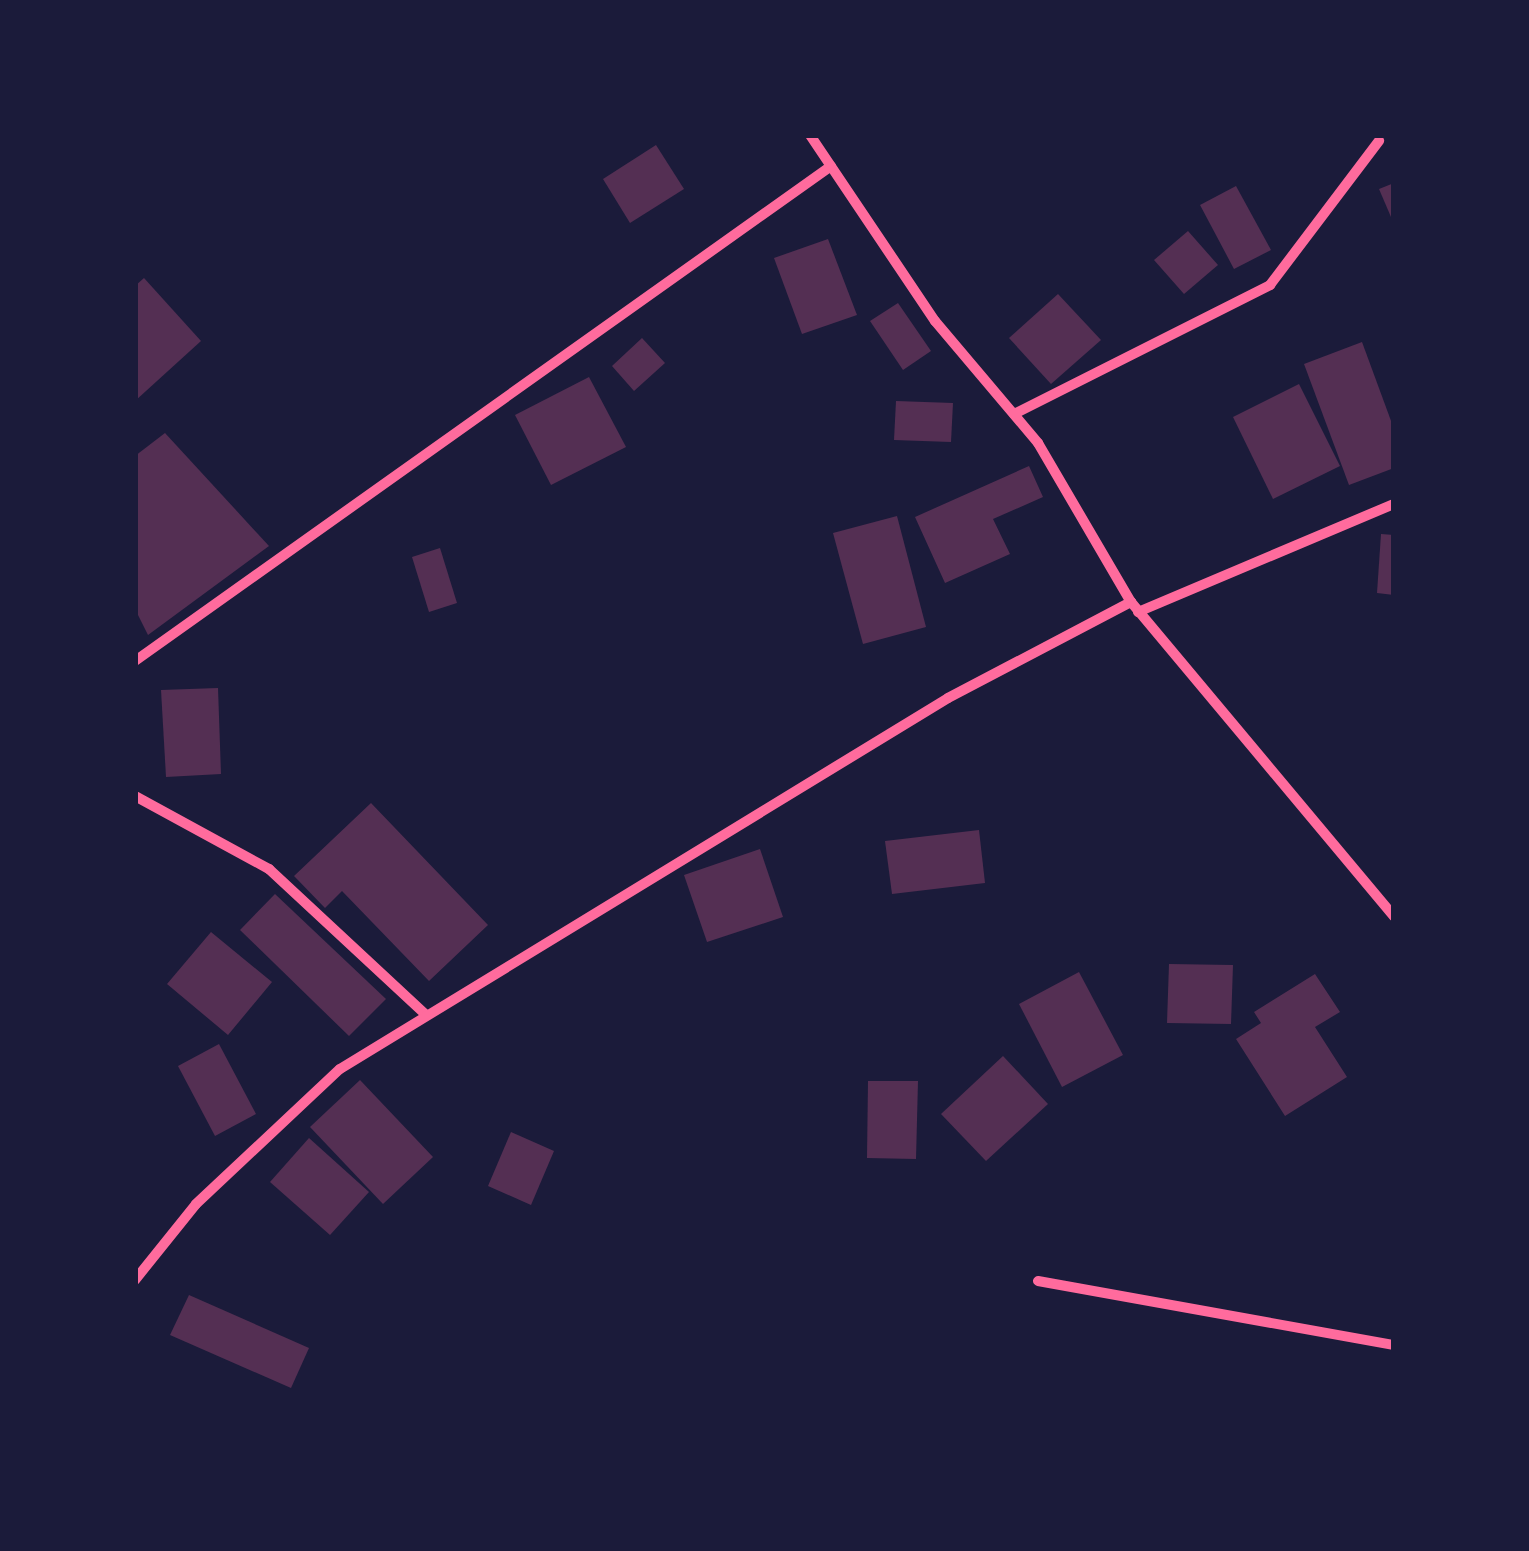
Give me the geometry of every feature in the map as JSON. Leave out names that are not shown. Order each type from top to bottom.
[{"type":"street","points":[[810,135],[935,321],[1038,443],[1134,607],[1394,916]]},
{"type":"street","points":[[1014,414],[1270,285],[1378,141]]},
{"type":"street","points":[[135,662],[832,166]]},
{"type":"street","points":[[135,1280],[196,1204],[340,1068],[948,698],[1134,607],[1394,504]]},
{"type":"street","points":[[135,796],[268,869],[426,1015]]},
{"type":"street","points":[[1038,1280],[1394,1345]]},
{"type":"building","points":[[656,145],[684,189],[630,223],[603,179]]},
{"type":"building","points":[[1394,183],[1394,224],[1379,189]]},
{"type":"building","points":[[1236,186],[1271,250],[1234,269],[1200,205]]},
{"type":"building","points":[[1188,231],[1218,265],[1184,294],[1154,260]]},
{"type":"building","points":[[828,239],[857,315],[802,334],[774,258]]},
{"type":"building","points":[[144,278],[201,341],[135,401],[135,286]]},
{"type":"building","points":[[1058,294],[1101,340],[1051,384],[1009,338]]},
{"type":"building","points":[[898,303],[931,351],[903,370],[870,321]]},
{"type":"building","points":[[642,338],[665,363],[634,391],[612,366]]},
{"type":"building","points":[[1362,342],[1394,429],[1394,468],[1349,485],[1304,364]]},
{"type":"building","points":[[589,377],[626,447],[551,485],[515,415]]},
{"type":"building","points":[[1299,384],[1340,466],[1273,499],[1233,417]]},
{"type":"building","points":[[896,401],[953,403],[951,442],[894,440]]},
{"type":"building","points":[[165,433],[269,546],[148,635],[135,609],[135,456]]},
{"type":"building","points":[[1029,466],[1043,497],[993,519],[1010,554],[945,583],[915,517]]},
{"type":"building","points":[[897,516],[926,627],[863,644],[833,533]]},
{"type":"building","points":[[1381,534],[1394,535],[1394,595],[1377,593]]},
{"type":"building","points":[[440,548],[457,603],[429,612],[412,557]]},
{"type":"building","points":[[218,688],[221,774],[166,777],[161,690]]},
{"type":"building","points":[[371,803],[488,925],[429,981],[342,891],[325,908],[294,876]]},
{"type":"building","points":[[979,830],[985,883],[892,894],[885,841]]},
{"type":"building","points":[[760,849],[783,917],[707,942],[684,875]]},
{"type":"building","points":[[275,894],[386,999],[349,1036],[240,930]]},
{"type":"building","points":[[211,932],[272,982],[228,1035],[167,984]]},
{"type":"building","points":[[1169,964],[1233,965],[1231,1024],[1167,1023]]},
{"type":"building","points":[[1079,972],[1123,1055],[1062,1087],[1019,1004]]},
{"type":"building","points":[[1315,974],[1340,1012],[1315,1027],[1347,1077],[1285,1116],[1236,1039],[1261,1023],[1254,1012]]},
{"type":"building","points":[[219,1044],[256,1114],[215,1136],[178,1066]]},
{"type":"building","points":[[1003,1056],[1048,1104],[986,1161],[941,1114]]},
{"type":"building","points":[[360,1080],[433,1157],[383,1204],[310,1127]]},
{"type":"building","points":[[868,1081],[918,1081],[916,1159],[867,1158]]},
{"type":"building","points":[[511,1132],[554,1151],[531,1205],[488,1186]]},
{"type":"building","points":[[309,1138],[369,1192],[330,1235],[270,1182]]},
{"type":"building","points":[[189,1295],[309,1348],[291,1388],[170,1335]]}]
